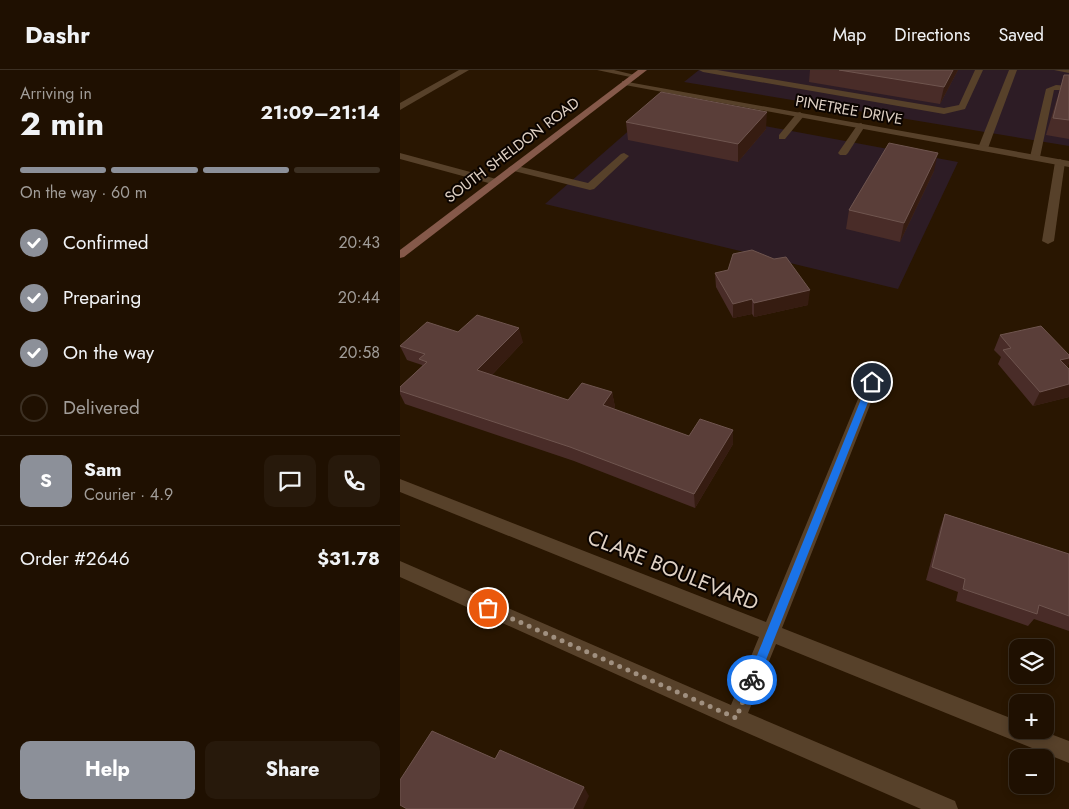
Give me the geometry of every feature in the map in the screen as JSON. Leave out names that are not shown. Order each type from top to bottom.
[{"type":"main road","name":"SOUTH SHELDON ROAD","points":[[400,255],[643,70]]},
{"type":"street","points":[[400,107],[465,70]]},
{"type":"street","points":[[600,70],[635,76]]},
{"type":"street","points":[[703,70],[944,111],[962,107],[979,70]]},
{"type":"street","points":[[983,148],[1013,70]]},
{"type":"street","points":[[1058,70],[1069,72]]},
{"type":"street","name":"PINETREE DRIVE","points":[[625,83],[1064,163]]},
{"type":"street","points":[[1035,157],[1050,90],[1069,88]]},
{"type":"street","points":[[782,137],[800,116]]},
{"type":"street","points":[[843,153],[861,126]]},
{"type":"street","points":[[400,156],[496,182]]},
{"type":"street","points":[[514,168],[590,186],[624,156]]},
{"type":"street","points":[[1048,241],[1064,163]]},
{"type":"street","points":[[736,718],[872,382]]},
{"type":"street","name":"CLARE BOULEVARD","points":[[400,485],[771,635],[1069,752]]},
{"type":"street","points":[[400,569],[947,809]]},
{"type":"shaded area","points":[[699,70],[1069,70],[1069,146],[684,82]]},
{"type":"shaded area","points":[[657,106],[958,162],[898,289],[545,204]]},
{"type":"building","points":[[839,70],[953,70],[944,87]]},
{"type":"building","points":[[1064,75],[1069,75],[1069,120],[1053,118]]},
{"type":"building","points":[[661,92],[767,112],[738,144],[626,122]]},
{"type":"building","points":[[889,143],[938,153],[904,223],[849,210]]},
{"type":"building","points":[[752,250],[774,259],[786,257],[810,290],[754,303],[752,299],[733,304],[715,273],[728,270],[733,254]]},
{"type":"building","points":[[477,315],[519,328],[477,370],[568,400],[582,383],[612,392],[603,405],[689,436],[700,419],[733,430],[694,494],[570,447],[400,391],[400,387],[427,362],[419,359],[425,354],[400,346],[427,322],[458,332]]},
{"type":"building","points":[[1041,326],[1069,355],[1069,358],[1060,360],[1069,369],[1069,384],[1040,392],[1003,350],[1011,348],[1000,335]]},
{"type":"building","points":[[945,514],[1069,554],[1069,616],[1039,605],[1037,614],[963,589],[965,579],[932,567]]},
{"type":"building","points":[[432,731],[495,759],[500,750],[584,787],[573,809],[407,809],[400,805],[400,780]]},
{"type":"way so far","points":[[488,608],[736,718],[752,680]]},
{"type":"route","points":[[752,680],[872,382]]}]
